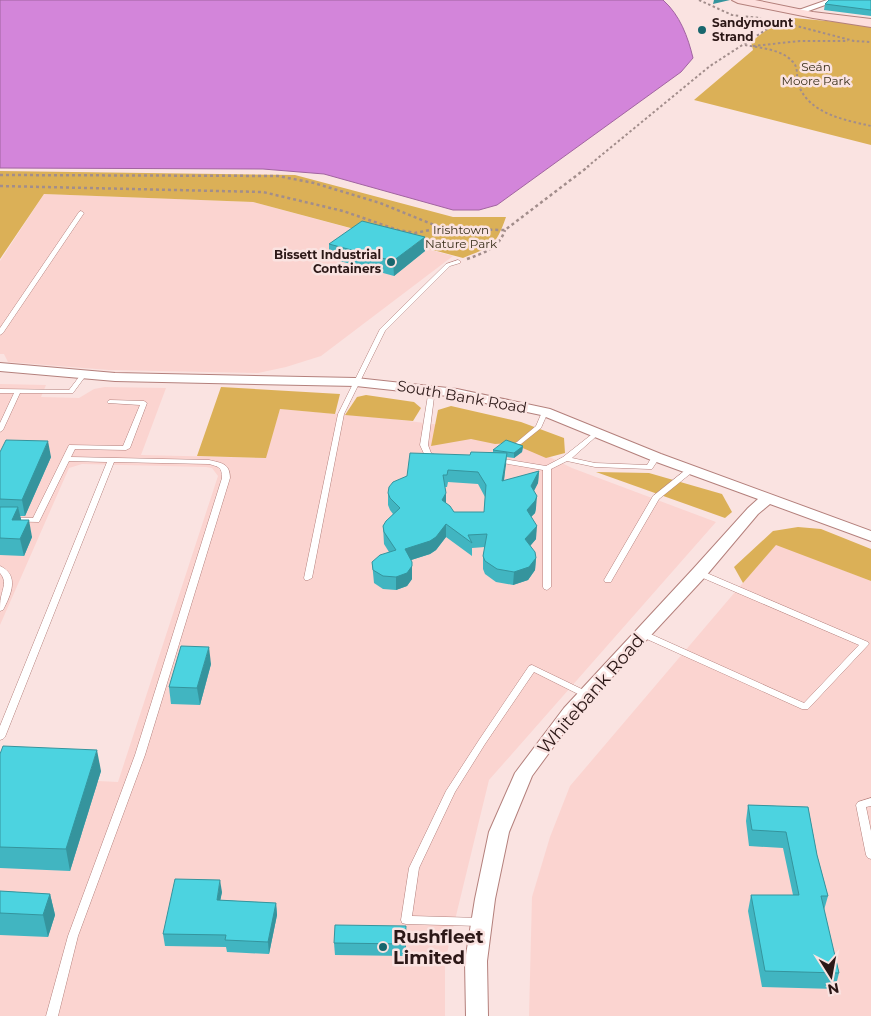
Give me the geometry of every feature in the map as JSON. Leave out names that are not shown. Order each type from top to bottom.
[{"type":"main road","points":[[738,0],[797,12],[870,21]]},
{"type":"street","points":[[797,12],[835,0]]},
{"type":"street","name":"South Bank Road","points":[[0,367],[115,377],[356,382],[432,389],[514,404],[545,412],[656,457],[871,536]]},
{"type":"street","name":"Whitebank Road","points":[[477,1016],[476,961],[499,832],[524,773],[570,712],[699,573],[753,511],[767,499]]},
{"type":"lane","points":[[0,333],[81,213]]},
{"type":"lane","points":[[308,578],[341,414],[356,382],[382,330],[448,266],[458,262]]},
{"type":"lane","points":[[0,391],[71,392],[84,374]]},
{"type":"lane","points":[[432,389],[424,445],[428,454],[443,458]]},
{"type":"lane","points":[[0,430],[18,391]]},
{"type":"lane","points":[[0,519],[36,520],[72,447],[126,448],[144,403],[110,402]]},
{"type":"lane","points":[[518,443],[539,427],[545,412]]},
{"type":"lane","points":[[492,459],[547,468],[566,459],[598,432]]},
{"type":"lane","points":[[566,459],[595,465],[649,467],[656,457]]},
{"type":"lane","points":[[52,1016],[73,936],[140,755],[226,478],[226,471],[221,465],[209,462],[67,459]]},
{"type":"lane","points":[[0,737],[111,460]]},
{"type":"lane","points":[[547,468],[547,587]]},
{"type":"lane","points":[[608,580],[656,498],[691,470]]},
{"type":"lane","points":[[0,568],[8,577],[8,591],[0,608]]},
{"type":"lane","points":[[643,634],[805,707],[865,644],[699,573]]},
{"type":"lane","points":[[482,922],[406,920],[414,868],[451,791],[532,668],[587,695]]},
{"type":"lane","points":[[870,853],[861,805],[871,802]]},
{"type":"path","points":[[699,0],[732,15],[768,19]]},
{"type":"path","points":[[774,20],[778,22]]},
{"type":"path","points":[[0,175],[130,177],[237,175],[292,178],[380,202],[441,228],[456,231],[505,230],[577,176],[710,66],[745,45],[773,23],[784,22],[815,32],[854,41]]},
{"type":"path","points":[[752,46],[800,41],[871,42]]},
{"type":"path","points":[[745,45],[769,50],[791,59],[796,65],[798,84],[805,98],[820,110],[838,118],[871,126]]},
{"type":"path","points":[[0,186],[263,192],[343,211],[381,225],[416,233],[441,228]]},
{"type":"path","points":[[458,262],[489,251],[504,238],[505,230]]},
{"type":"shaded area","points":[[0,0],[663,0],[674,12],[682,27],[689,42],[693,58],[681,72],[497,205],[479,210],[453,210],[324,174],[263,169],[0,168]]},
{"type":"shaded area","points":[[44,194],[253,202],[453,256],[321,356],[286,367],[258,373],[109,370],[8,362],[4,354],[0,354],[0,261]]},
{"type":"shaded area","points":[[0,384],[46,385],[41,397],[79,398],[94,389],[105,387],[166,388],[141,455],[265,458],[280,409],[385,418],[464,428],[535,450],[572,468],[716,522],[489,780],[445,961],[445,1016],[0,1016],[0,789],[98,781],[118,782],[218,476],[212,468],[206,467],[82,464],[69,468],[0,625]]},
{"type":"shaded area","points":[[776,544],[871,581],[871,1016],[529,1016],[532,897],[550,837],[570,786]]},
{"type":"green space","name":"Seán Moore Park","points":[[794,18],[871,25],[871,145],[694,100],[753,50],[751,42],[774,24]]},
{"type":"green space","name":"Irishtown Nature Park","points":[[0,171],[295,175],[453,217],[506,217],[499,235],[491,245],[463,258],[253,202],[44,194],[0,259]]},
{"type":"green space","points":[[221,387],[340,394],[335,414],[280,409],[266,458],[197,456]]},
{"type":"green space","points":[[366,395],[414,402],[421,408],[413,421],[345,415],[357,397]]},
{"type":"green space","points":[[451,406],[521,422],[564,438],[565,453],[546,458],[511,443],[495,444],[471,439],[431,446],[438,410]]},
{"type":"green space","points":[[596,472],[649,473],[722,494],[732,512],[725,518]]},
{"type":"green space","points":[[798,527],[821,529],[871,549],[871,581],[776,545],[743,583],[734,567],[773,531]]},
{"type":"building","points":[[829,0],[871,0],[871,10],[825,4]]},
{"type":"building","points":[[362,221],[425,237],[393,261],[329,244]]},
{"type":"building","points":[[6,440],[48,441],[22,500],[0,499],[0,452]]},
{"type":"building","points":[[506,440],[523,446],[514,453],[493,450]]},
{"type":"building","points":[[471,452],[507,453],[502,481],[539,471],[531,486],[537,496],[527,510],[537,526],[525,539],[535,552],[536,558],[529,567],[514,572],[497,569],[485,561],[483,556],[487,534],[468,535],[472,543],[446,524],[436,537],[430,541],[405,549],[412,562],[412,566],[407,573],[396,577],[383,576],[373,570],[372,562],[380,555],[396,550],[384,532],[383,526],[400,508],[390,498],[388,493],[389,487],[393,482],[407,476],[410,453],[470,455]],"holes":[[[448,470],[478,472],[486,485],[484,512],[454,512],[442,500],[446,493],[443,475],[447,475]]]},
{"type":"building","points":[[0,507],[18,507],[12,520],[29,520],[20,539],[0,538]]},
{"type":"building","points":[[181,646],[209,647],[197,688],[169,687]]},
{"type":"building","points":[[3,746],[97,750],[66,849],[0,847],[0,754]]},
{"type":"building","points":[[748,805],[808,807],[817,855],[828,896],[821,896],[839,973],[765,971],[751,895],[799,895],[786,832],[752,830]]},
{"type":"building","points":[[175,879],[220,880],[217,900],[276,903],[268,942],[225,940],[226,935],[163,934]]},
{"type":"building","points":[[0,891],[50,894],[43,915],[0,913]]},
{"type":"building","points":[[335,925],[406,926],[405,944],[334,943]]},
{"type":"place","name":"Sandymount Strand","points":[[702,30]]},
{"type":"place","name":"Bissett Industrial Containers","points":[[391,262]]},
{"type":"place","name":"Rushfleet Limited","points":[[383,947]]}]
